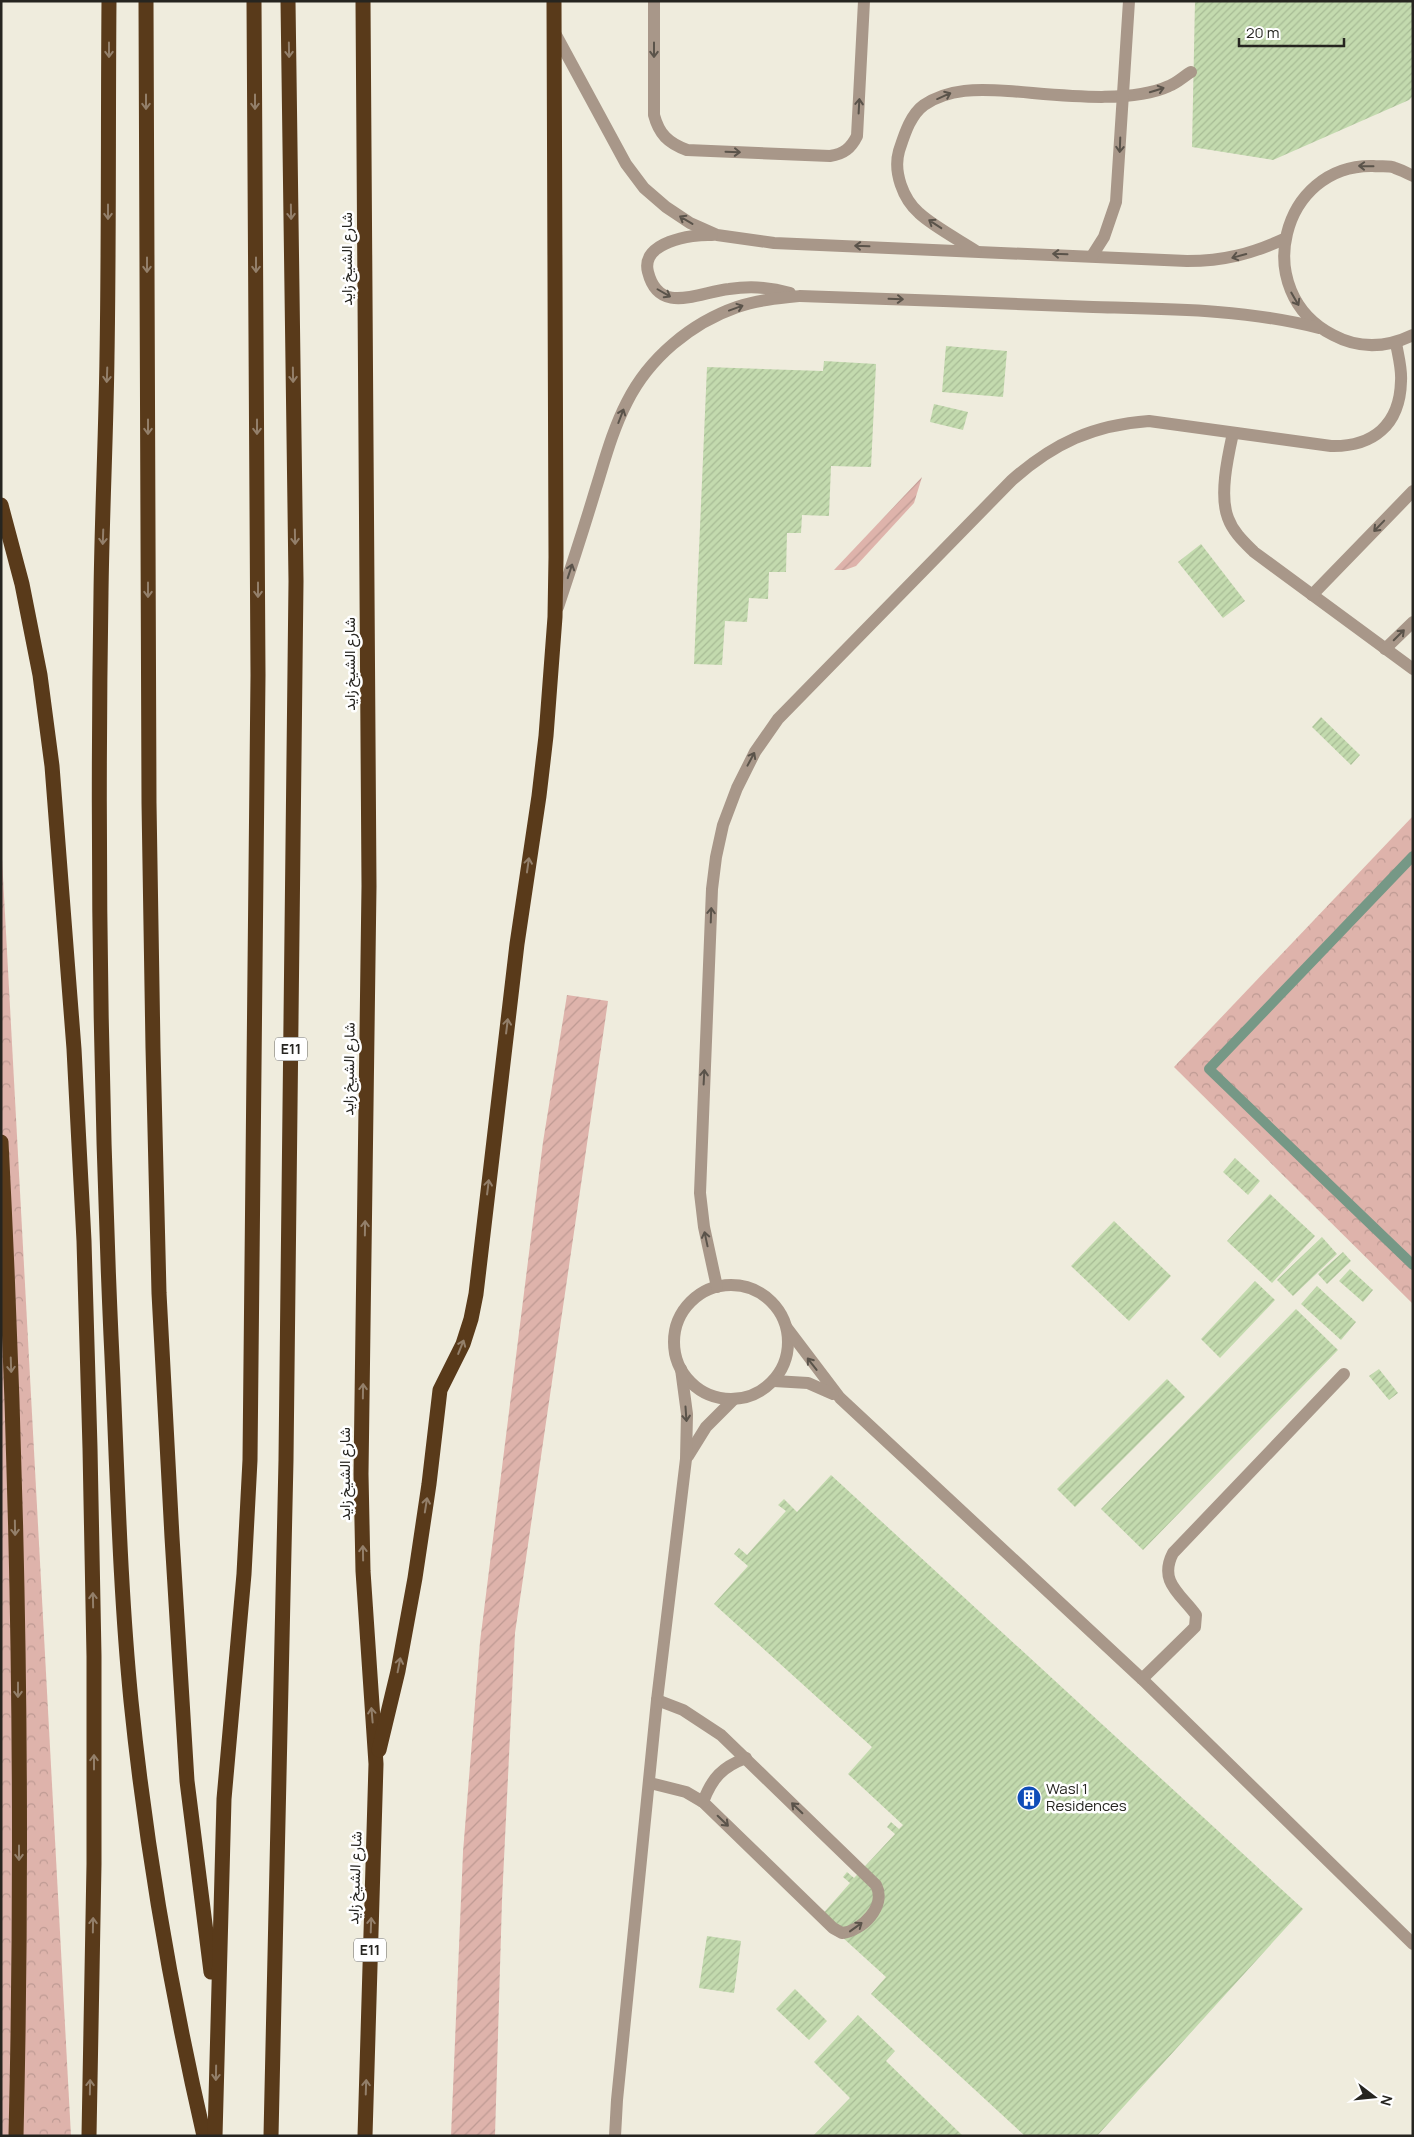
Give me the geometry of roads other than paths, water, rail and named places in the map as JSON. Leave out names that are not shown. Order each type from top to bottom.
[{"type":"highway","points":[[109,1],[107,354],[101,592],[100,831],[108,1256],[122,1591],[131,1700],[146,1830],[163,1941],[186,2060],[204,2136]]},
{"type":"highway","points":[[146,1],[149,802],[153,1048],[160,1293],[187,1781],[217,2025]]},
{"type":"highway","points":[[215,2136],[224,1800],[244,1574],[250,1460],[258,675],[254,1]]},
{"type":"highway","name":"E11","points":[[271,2136],[286,1460],[296,581],[288,1]]},
{"type":"highway","name":"شارع الشيخ زايد","points":[[363,1],[369,886],[361,1474],[367,1648],[376,1764],[365,2136]]},
{"type":"highway","points":[[376,1764],[398,1671],[415,1578],[440,1390],[463,1344],[476,1294],[517,944],[539,796],[552,677],[555,617],[554,1]]},
{"type":"highway","points":[[1,505],[22,584],[38,666],[51,757],[75,1078],[84,1241],[93,1626],[94,1864],[89,2136]]},
{"type":"highway","points":[[1,1142],[13,1439],[18,1649],[19,1858],[16,2136]]},
{"type":"street","points":[[654,1],[654,115],[664,138],[674,146],[687,150],[830,156],[847,150],[856,136],[864,1]]},
{"type":"street","points":[[1092,256],[1104,237],[1116,202],[1129,1]]},
{"type":"street","points":[[555,33],[626,164],[644,188],[666,207],[690,223],[717,235]]},
{"type":"street","points":[[976,251],[918,213],[900,186],[897,158],[906,128],[922,106],[949,93],[978,89],[1122,96],[1145,94],[1170,86],[1191,72]]},
{"type":"street","points":[[1319,328],[1301,311],[1289,289],[1283,264],[1284,239],[1298,205],[1324,179],[1358,166],[1394,167],[1413,176]]},
{"type":"street","points":[[800,296],[767,288],[747,287],[727,289],[677,300],[662,294],[651,283],[647,268],[652,253],[665,244],[699,234],[774,243],[1209,261],[1232,258],[1259,250],[1284,239]]},
{"type":"street","points":[[555,617],[608,450],[627,402],[642,377],[661,355],[683,336],[708,320],[737,307],[768,299],[800,296],[1210,311],[1289,320],[1319,328],[1343,341],[1370,346],[1396,343],[1413,335]]},
{"type":"street","points":[[717,1286],[704,1227],[700,1193],[712,889],[716,857],[724,825],[737,788],[755,752],[778,719],[1012,480],[1032,462],[1054,448],[1078,436],[1125,423],[1149,421],[1331,446],[1348,446],[1364,442],[1378,434],[1389,422],[1397,407],[1402,380],[1396,343]]},
{"type":"street","points":[[1233,433],[1225,476],[1227,517],[1240,539],[1254,552],[1413,669]]},
{"type":"street","points":[[1312,595],[1410,499]]},
{"type":"street","points":[[1385,649],[1413,622]]},
{"type":"street","points":[[787,1328],[786,1356],[782,1370],[774,1381],[754,1394],[732,1400],[708,1395],[697,1388],[681,1369],[676,1358],[675,1331],[685,1308],[694,1298],[717,1286],[743,1286],[755,1290],[775,1305],[787,1328],[840,1398],[1142,1679],[1413,1944]]},
{"type":"street","points":[[615,2136],[657,1700],[686,1459],[687,1414],[681,1369]]},
{"type":"street","points":[[1142,1679],[1191,1631],[1196,1621],[1196,1615],[1168,1578],[1167,1569],[1173,1553],[1344,1374]]},
{"type":"street","points":[[774,1381],[808,1383],[825,1389],[840,1398]]},
{"type":"street","points":[[686,1459],[706,1427],[732,1400]]},
{"type":"street","points":[[650,1783],[686,1792],[703,1802],[833,1928],[842,1932],[856,1929],[875,1910],[880,1898],[876,1885],[746,1758],[721,1735],[699,1719],[657,1700]]},
{"type":"street","points":[[703,1802],[708,1787],[718,1774],[731,1764],[746,1758]]},
{"type":"street","points":[[606,2136],[617,2100]]},
{"type":"waterway","points":[[1413,856],[1209,1069],[1413,1265]]},
{"type":"place","name":"Wasl 1 Residences","points":[[1029,1798]]}]
